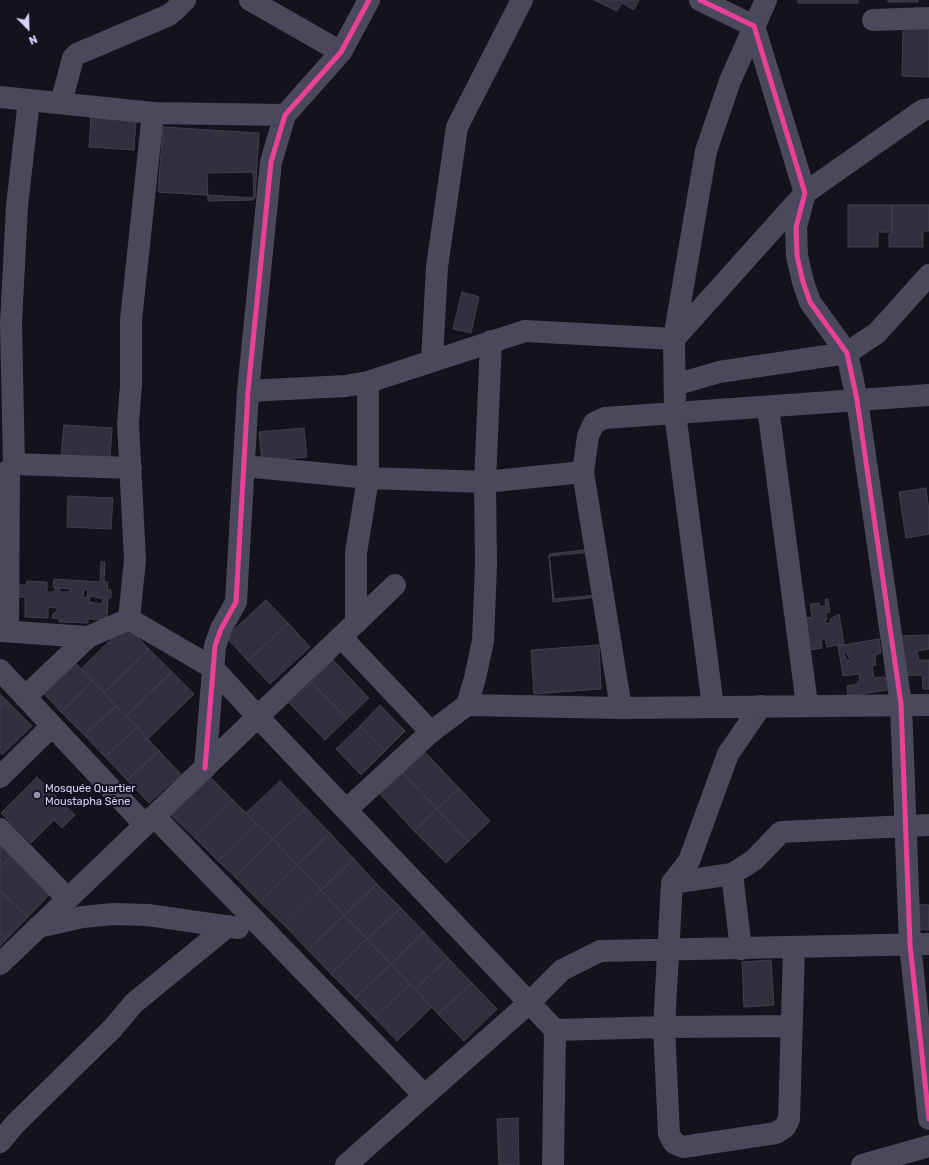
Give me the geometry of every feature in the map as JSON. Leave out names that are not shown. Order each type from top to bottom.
[{"type":"street","points":[[61,103],[73,58],[77,54],[169,15],[185,0]]},
{"type":"street","points":[[204,768],[215,646],[221,629],[236,602],[248,391],[271,162],[285,115],[341,52],[369,0]]},
{"type":"street","points":[[432,360],[437,267],[457,127],[522,0]]},
{"type":"street","points":[[700,0],[754,26],[805,193],[796,228],[797,256],[803,282],[810,302],[847,353],[857,400],[901,704],[904,825],[920,945],[929,1119]]},
{"type":"street","points":[[713,707],[675,414],[674,339],[706,151],[730,81],[766,0]]},
{"type":"street","points":[[256,1],[341,52]]},
{"type":"street","points":[[873,20],[929,18]]},
{"type":"street","points":[[0,97],[153,113],[285,115]]},
{"type":"street","points":[[29,100],[17,206],[6,410],[8,470],[4,631],[88,637]]},
{"type":"street","points":[[674,339],[805,193],[923,110],[929,109]]},
{"type":"street","points":[[129,619],[135,560],[128,423],[131,385],[131,320],[153,113]]},
{"type":"street","points":[[675,385],[719,372],[847,353],[877,333],[929,275]]},
{"type":"street","points":[[248,391],[346,386],[368,382],[525,331],[674,339]]},
{"type":"street","points":[[346,810],[431,732],[467,705],[475,678],[483,641],[486,566],[485,482],[491,341]]},
{"type":"street","points":[[368,382],[368,478],[356,553],[348,630],[431,732]]},
{"type":"street","points":[[621,708],[583,472],[588,436],[594,423],[605,418],[929,395]]},
{"type":"street","points":[[768,407],[807,705]]},
{"type":"street","points":[[244,466],[368,478],[485,482],[583,472]]},
{"type":"street","points":[[8,470],[131,468]]},
{"type":"street","points":[[0,964],[395,585]]},
{"type":"street","points":[[129,619],[213,668],[555,1030],[553,1165]]},
{"type":"street","points":[[25,697],[88,637],[129,619]]},
{"type":"street","points":[[0,670],[52,726],[268,934],[424,1095]]},
{"type":"street","points":[[467,705],[621,708],[901,704],[929,705]]},
{"type":"street","points":[[761,706],[728,754],[689,861],[672,883],[664,1027],[669,1134],[674,1143],[683,1147],[776,1133],[785,1127],[789,1119],[794,948]]},
{"type":"street","points":[[0,777],[52,726]]},
{"type":"street","points":[[672,883],[732,874],[754,860],[781,832],[929,825]]},
{"type":"street","points":[[0,829],[68,899]]},
{"type":"street","points":[[732,874],[741,949]]},
{"type":"street","points":[[38,927],[83,917],[114,914],[148,915],[228,926],[268,934]]},
{"type":"street","points":[[0,1142],[16,1124],[112,1029],[134,1003],[228,926]]},
{"type":"street","points":[[346,1165],[529,1003],[562,970],[600,951],[920,945]]},
{"type":"street","points":[[555,1030],[792,1026]]},
{"type":"street","points":[[862,1165],[929,1146]]},
{"type":"building","points":[[594,0],[639,0],[634,10],[622,3],[617,11]]},
{"type":"building","points":[[798,0],[858,0],[858,3],[798,3]]},
{"type":"building","points":[[888,0],[918,0],[918,2],[888,2]]},
{"type":"building","points":[[903,29],[929,29],[929,77],[902,76]]},
{"type":"building","points":[[91,117],[136,121],[134,150],[89,147]]},
{"type":"building","points":[[163,127],[259,133],[255,198],[158,192]]},
{"type":"building","points":[[253,172],[254,200],[208,201],[207,173]]},
{"type":"building","points":[[848,205],[892,205],[892,232],[878,232],[878,247],[848,247]]},
{"type":"building","points":[[892,205],[929,205],[929,231],[923,231],[923,247],[889,247],[889,234],[892,234]]},
{"type":"building","points":[[462,292],[479,297],[471,333],[453,329]]},
{"type":"building","points":[[64,425],[112,428],[110,460],[61,456]]},
{"type":"building","points":[[304,428],[307,457],[262,461],[259,432]]},
{"type":"building","points":[[926,488],[929,511],[929,534],[906,538],[899,492]]},
{"type":"building","points":[[68,496],[113,498],[111,529],[67,527]]},
{"type":"building","points":[[592,549],[597,595],[554,599],[549,554]]},
{"type":"building","points":[[592,552],[597,597],[553,602],[549,556]]},
{"type":"building","points":[[101,562],[105,562],[104,582],[108,582],[107,589],[111,590],[111,598],[108,598],[107,620],[88,619],[88,623],[59,622],[59,619],[52,618],[53,614],[57,611],[57,608],[48,607],[48,618],[25,617],[25,597],[16,597],[11,585],[26,585],[27,581],[47,582],[47,592],[54,592],[55,588],[60,588],[60,592],[70,592],[70,589],[53,587],[54,579],[100,582]],"holes":[[[84,589],[88,590],[87,598],[83,597]],[[90,596],[103,599],[102,604],[89,602]]]},
{"type":"building","points":[[828,599],[830,612],[826,613],[827,620],[825,623],[830,623],[830,619],[839,614],[844,644],[827,647],[825,639],[821,640],[822,648],[805,651],[800,619],[812,617],[810,604],[819,603],[820,607],[826,605],[825,600]]},
{"type":"building","points":[[266,600],[288,623],[248,661],[226,637]]},
{"type":"building","points":[[288,623],[310,647],[270,684],[248,661]]},
{"type":"building","points":[[126,625],[149,649],[104,693],[81,669]]},
{"type":"building","points":[[929,635],[929,649],[917,651],[919,660],[929,660],[929,689],[923,689],[922,675],[900,676],[898,636]]},
{"type":"building","points":[[879,639],[881,653],[875,655],[876,665],[872,666],[874,678],[885,677],[887,690],[848,696],[847,686],[858,684],[857,682],[860,681],[859,674],[843,676],[838,646]],"holes":[[[850,650],[851,651],[847,653],[850,660],[847,661],[844,653]]]},
{"type":"building","points":[[599,645],[601,689],[534,694],[531,650]]},
{"type":"building","points":[[149,649],[172,672],[126,716],[104,693]]},
{"type":"building","points":[[70,657],[93,681],[61,712],[38,687]]},
{"type":"building","points":[[333,660],[369,698],[347,719],[311,682]]},
{"type":"building","points":[[172,672],[194,694],[148,739],[126,716]]},
{"type":"building","points":[[93,681],[116,706],[84,735],[61,712]]},
{"type":"building","points":[[311,682],[347,719],[325,740],[289,703]]},
{"type":"building","points":[[0,694],[7,701],[0,707]]},
{"type":"building","points":[[7,701],[32,726],[2,755],[0,752],[0,707]]},
{"type":"building","points":[[380,705],[405,731],[385,751],[360,726]]},
{"type":"building","points":[[116,706],[137,727],[105,757],[84,735]]},
{"type":"building","points":[[360,726],[385,751],[361,775],[336,749]]},
{"type":"building","points":[[137,727],[159,751],[127,780],[105,757]]},
{"type":"building","points":[[159,751],[181,774],[149,803],[127,780]]},
{"type":"building","points":[[425,752],[459,788],[437,809],[403,773]]},
{"type":"building","points":[[403,773],[437,809],[414,831],[380,794]]},
{"type":"building","name":"Mosquée Quartier Moustapha Sène","points":[[37,777],[75,815],[62,828],[54,820],[31,843],[1,813]]},
{"type":"building","points":[[210,777],[233,800],[195,838],[171,815]]},
{"type":"building","points":[[280,781],[306,808],[273,839],[246,813]]},
{"type":"building","points":[[459,788],[490,821],[468,842],[437,809]]},
{"type":"building","points":[[233,800],[256,823],[218,861],[195,838]]},
{"type":"building","points":[[306,808],[330,833],[297,865],[273,839]]},
{"type":"building","points":[[437,809],[468,842],[446,863],[414,831]]},
{"type":"building","points":[[256,823],[273,839],[235,877],[218,861]]},
{"type":"building","points":[[330,833],[354,859],[321,890],[297,865]]},
{"type":"building","points":[[273,839],[297,865],[260,902],[235,877]]},
{"type":"building","points":[[0,844],[12,855],[0,868]]},
{"type":"building","points":[[12,855],[51,893],[28,917],[0,891],[0,868]]},
{"type":"building","points":[[354,859],[377,884],[344,915],[321,890]]},
{"type":"building","points":[[297,865],[321,890],[285,926],[260,902]]},
{"type":"building","points":[[377,884],[401,908],[367,939],[344,915]]},
{"type":"building","points":[[321,890],[344,915],[308,950],[285,926]]},
{"type":"building","points":[[0,891],[28,917],[7,939],[0,933]]},
{"type":"building","points":[[915,904],[929,905],[929,930],[914,929]]},
{"type":"building","points":[[401,908],[424,932],[391,964],[367,939]]},
{"type":"building","points":[[344,915],[367,939],[331,974],[308,950]]},
{"type":"building","points":[[424,932],[448,958],[415,989],[391,964]]},
{"type":"building","points":[[0,933],[7,939],[0,946]]},
{"type":"building","points":[[367,939],[391,964],[355,998],[331,974]]},
{"type":"building","points":[[448,958],[472,983],[438,1014],[415,989]]},
{"type":"building","points":[[771,960],[774,1005],[744,1007],[742,962]]},
{"type":"building","points":[[391,964],[410,984],[375,1018],[355,998]]},
{"type":"building","points":[[472,983],[497,1009],[464,1041],[438,1014]]},
{"type":"building","points":[[410,984],[432,1007],[397,1041],[375,1018]]},
{"type":"building","points":[[518,1118],[519,1165],[499,1165],[497,1119]]},
{"type":"cycle path","points":[[205,768],[215,646],[221,629],[236,602],[248,391],[271,162],[285,115],[341,52],[369,0]]},
{"type":"cycle path","points":[[700,0],[754,26],[805,193],[796,227],[797,256],[803,282],[810,302],[847,353],[857,400],[901,704],[910,945],[929,1119]]},
{"type":"place","name":"Mosquée Quartier Moustapha Sène","points":[[37,795]]}]
